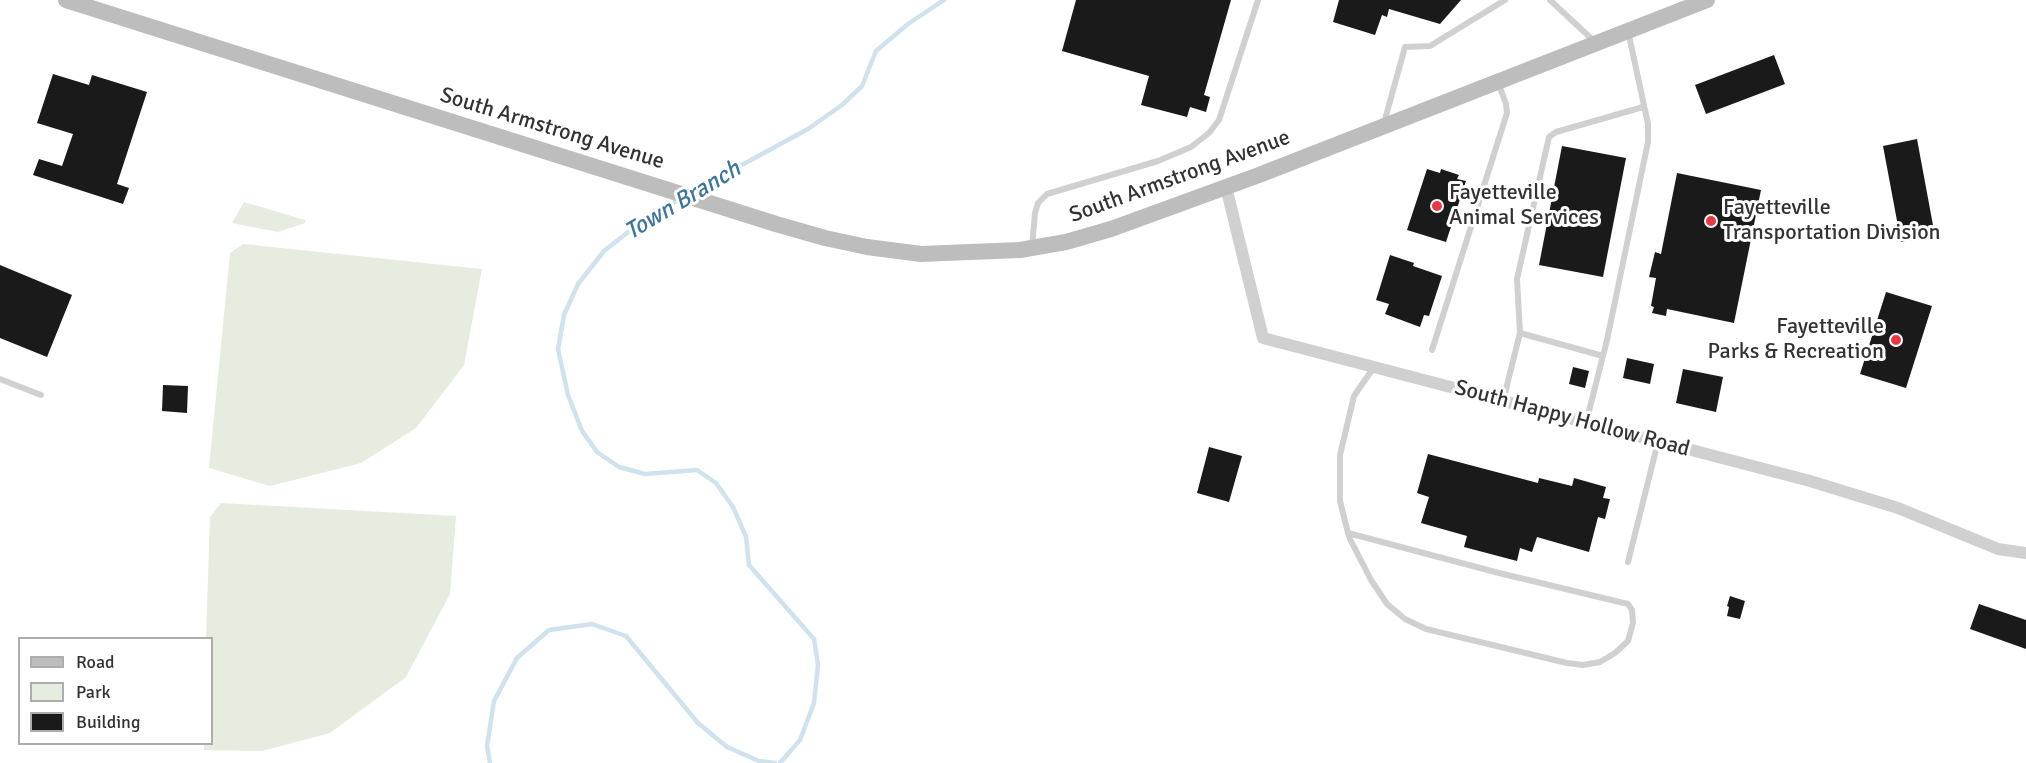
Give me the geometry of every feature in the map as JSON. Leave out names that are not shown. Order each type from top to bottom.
[{"type":"street","name":"South Armstrong Avenue","points":[[66,0],[825,238],[867,247],[921,254],[971,254],[1032,248],[1066,242],[1111,229],[1226,187],[1707,0]]},
{"type":"street","name":"South Happy Hollow Road","points":[[1226,187],[1263,338],[1810,481],[1898,508],[1998,549],[2026,553]]},
{"type":"lane","points":[[1032,248],[1035,213],[1038,203],[1047,194],[1158,161],[1191,147],[1209,133],[1220,120],[1258,0]]},
{"type":"lane","points":[[1383,126],[1405,47],[1430,46],[1505,0]]},
{"type":"lane","points":[[1550,0],[1597,43]]},
{"type":"lane","points":[[1586,423],[1603,356],[1648,142],[1648,124],[1628,31]]},
{"type":"lane","points":[[1432,350],[1507,113],[1498,81]]},
{"type":"lane","points":[[1503,401],[1520,333],[1517,279],[1549,138],[1556,132],[1643,106]]},
{"type":"lane","points":[[1520,333],[1603,356]]},
{"type":"lane","points":[[1348,532],[1499,573],[1628,604],[1632,610],[1633,623],[1628,641],[1616,653],[1600,662],[1583,665],[1494,647],[1426,628],[1405,619],[1387,604],[1371,580],[1348,532],[1340,501],[1340,455],[1354,396],[1374,367]]},
{"type":"lane","points":[[0,379],[41,395]]},
{"type":"lane","points":[[1628,562],[1658,442]]},
{"type":"green space","points":[[244,202],[305,220],[305,223],[278,232],[232,223]]},
{"type":"green space","points":[[243,244],[482,269],[464,365],[416,428],[361,463],[270,486],[209,468],[230,253]]},
{"type":"green space","points":[[221,503],[456,516],[450,594],[406,677],[330,733],[262,751],[204,750],[204,745],[213,745],[213,637],[206,637],[210,517]]},
{"type":"building","points":[[1076,0],[1231,0],[1204,95],[1210,97],[1206,112],[1190,107],[1187,117],[1141,105],[1149,76],[1062,51]]},
{"type":"building","points":[[1339,0],[1461,0],[1440,24],[1389,9],[1387,17],[1382,15],[1375,35],[1333,22]]},
{"type":"building","points":[[1774,55],[1785,84],[1706,114],[1695,85]]},
{"type":"building","points":[[53,74],[89,85],[92,75],[147,92],[117,184],[129,188],[123,204],[33,175],[39,159],[62,166],[73,134],[37,123]]},
{"type":"building","points":[[1917,139],[1935,236],[1901,242],[1883,146]]},
{"type":"building","points":[[1562,146],[1626,158],[1603,277],[1539,265]]},
{"type":"building","name":"Fayetteville Animal Services","points":[[1427,169],[1440,173],[1441,169],[1459,175],[1457,179],[1466,181],[1446,242],[1407,230]]},
{"type":"building","name":"Fayetteville Transportation Division","points":[[1677,173],[1761,190],[1734,323],[1667,309],[1666,316],[1652,313],[1656,278],[1649,277],[1655,252],[1661,254]]},
{"type":"building","points":[[1390,255],[1442,276],[1429,316],[1424,315],[1420,327],[1385,314],[1389,304],[1376,300]]},
{"type":"building","points":[[0,265],[72,295],[47,357],[0,338]]},
{"type":"building","name":"Fayetteville Parks & Recreation","points":[[1886,292],[1932,306],[1906,388],[1860,374]]},
{"type":"building","points":[[1627,358],[1654,364],[1650,384],[1623,378]]},
{"type":"building","points":[[1573,367],[1589,371],[1585,388],[1569,384]]},
{"type":"building","points":[[1683,369],[1723,377],[1716,412],[1676,403]]},
{"type":"building","points":[[163,385],[188,386],[187,413],[162,411]]},
{"type":"building","points":[[1209,447],[1242,456],[1229,502],[1197,493]]},
{"type":"building","points":[[1428,454],[1538,483],[1539,478],[1572,486],[1574,478],[1606,487],[1603,498],[1610,499],[1605,519],[1598,517],[1589,552],[1537,537],[1532,552],[1520,548],[1517,561],[1464,547],[1467,536],[1421,523],[1429,497],[1417,493]]},
{"type":"building","points":[[1730,596],[1745,601],[1740,619],[1727,616]]},
{"type":"building","points":[[1979,604],[2026,620],[2026,649],[1970,629]]},
{"type":"waterway","name":"Town Branch","points":[[692,192],[808,129],[842,105],[862,86],[876,51],[908,24],[944,0]]},
{"type":"waterway","name":"Town Branch","points":[[680,199],[646,218],[604,251],[578,284],[564,315],[558,349],[568,395],[582,431],[597,452],[619,467],[645,474],[697,470],[716,483],[733,507],[746,537],[749,565],[814,639],[818,665],[814,703],[800,740],[780,763]]},
{"type":"waterway","name":"Town Branch","points":[[490,763],[487,746],[494,701],[517,658],[549,630],[592,624],[626,636],[698,723],[727,747],[759,761],[775,763]]},
{"type":"place","name":"Fayetteville Animal Services","points":[[1437,206]]},
{"type":"place","name":"Fayetteville Transportation Division","points":[[1711,221]]},
{"type":"place","name":"Fayetteville Parks & Recreation","points":[[1896,340]]}]
